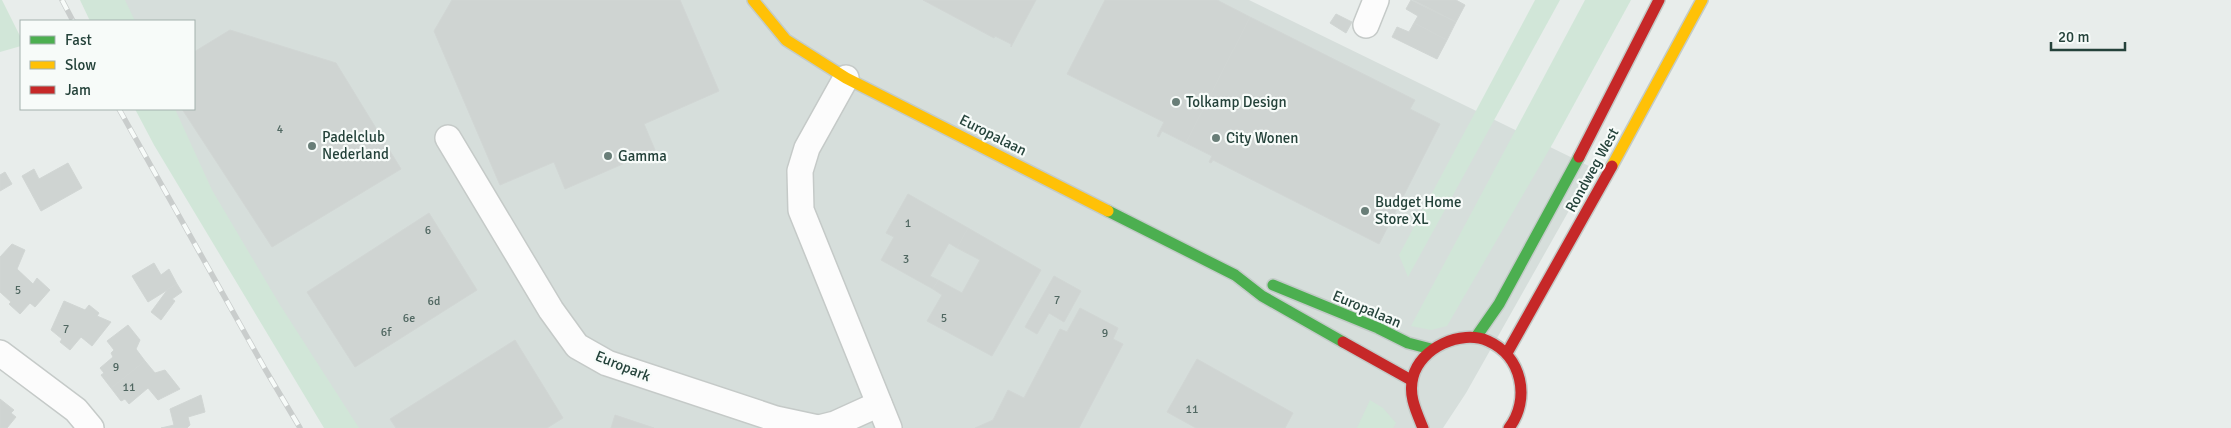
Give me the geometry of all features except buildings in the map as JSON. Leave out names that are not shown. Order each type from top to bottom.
[{"type":"main road","name":"Europalaan","points":[[753,0],[786,40],[846,78],[1235,275],[1262,296],[1411,380]]},
{"type":"main road","name":"Rondweg West","points":[[1476,337],[1499,304],[1563,187],[1659,0]]},
{"type":"main road","name":"Rondweg West","points":[[1507,353],[1593,201],[1702,0]]},
{"type":"main road","name":"Europalaan","points":[[1235,275],[1266,282],[1378,328],[1408,343],[1431,349]]},
{"type":"main road","points":[[1423,428],[1415,416],[1410,398],[1411,380],[1417,364],[1431,349],[1443,341],[1460,337],[1476,337],[1493,343],[1507,353],[1517,368],[1522,386],[1522,404],[1510,428]]},
{"type":"street","points":[[1366,25],[1376,0]]},
{"type":"street","points":[[846,78],[807,148],[800,171],[801,210],[888,428]]},
{"type":"street","name":"Europark","points":[[448,138],[551,310],[577,346],[607,363],[776,419],[818,428],[835,424],[878,404]]},
{"type":"street","points":[[0,353],[76,410],[91,428]]},
{"type":"shaded area","points":[[105,0],[1249,0],[1593,168],[1466,393],[1443,428],[341,428],[159,110],[195,110],[195,20],[115,20]]},
{"type":"green space","points":[[0,0],[2,0],[20,36],[20,46],[0,52]]},
{"type":"green space","points":[[80,0],[125,0],[135,20],[90,20]]},
{"type":"green space","points":[[1535,0],[1560,0],[1408,277],[1399,255]]},
{"type":"green space","points":[[1585,0],[1631,0],[1553,143],[1447,326],[1431,330],[1411,326]]},
{"type":"green space","points":[[136,110],[175,110],[212,190],[280,305],[359,428],[324,428],[154,145]]},
{"type":"green space","points":[[1370,400],[1383,408],[1396,423],[1393,428],[1357,428]]},
{"type":"railway","points":[[62,0],[72,20]]},
{"type":"railway","points":[[120,110],[300,428]]},
{"type":"traffic: fast","points":[[1476,337],[1499,304],[1579,157]]},
{"type":"traffic: fast","points":[[1108,211],[1235,275],[1262,296],[1343,342]]},
{"type":"traffic: fast","points":[[1273,285],[1378,328],[1408,343],[1431,349]]},
{"type":"traffic: slow","points":[[753,0],[786,40],[846,78],[1108,211]]},
{"type":"traffic: slow","points":[[1612,166],[1702,0]]},
{"type":"traffic: jam","points":[[1579,157],[1659,0]]},
{"type":"traffic: jam","points":[[1507,353],[1612,166]]},
{"type":"traffic: jam","points":[[1423,428],[1411,390],[1417,367],[1424,357],[1433,350],[1454,339],[1466,337],[1488,341],[1500,348],[1515,367],[1520,379],[1520,404],[1516,417],[1509,428]]},
{"type":"traffic: jam","points":[[1343,342],[1411,380]]},
{"type":"place","name":"Tolkamp Design","points":[[1176,102]]},
{"type":"place","name":"City Wonen","points":[[1216,138]]},
{"type":"place","name":"Padelclub Nederland","points":[[312,146]]},
{"type":"place","name":"Gamma","points":[[608,156]]},
{"type":"place","name":"Budget Home Store XL","points":[[1365,211]]}]
